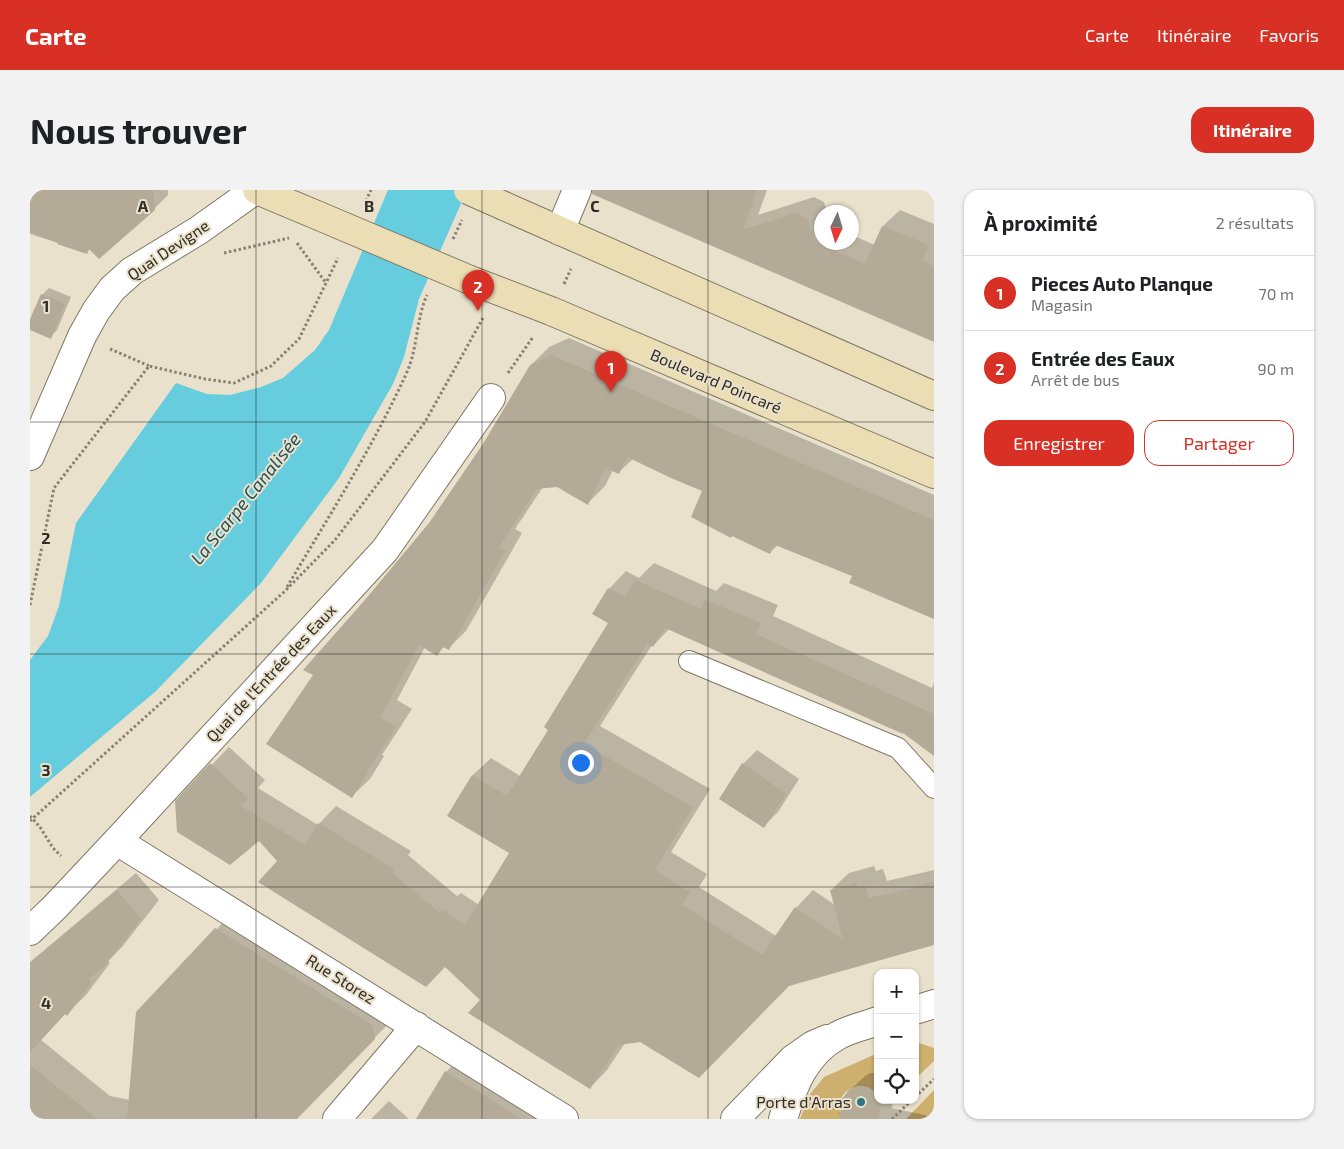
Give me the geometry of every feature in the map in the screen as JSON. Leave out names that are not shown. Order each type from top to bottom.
[{"type":"main road","name":"Boulevard Poincaré","points":[[256,190],[470,280],[551,311],[934,474]]},
{"type":"main road","points":[[466,202],[504,206],[934,396]]},
{"type":"street","name":"Quai Devigne","points":[[30,456],[82,336],[96,311],[112,289],[132,271],[198,230],[256,190]]},
{"type":"street","points":[[560,231],[577,190]]},
{"type":"street","name":"Quai de l'Entrée des Eaux","points":[[30,931],[117,841],[385,550],[491,398]]},
{"type":"street","name":"Rue Storez","points":[[117,841],[564,1119]]},
{"type":"street","points":[[919,1009],[934,1004]]},
{"type":"street","points":[[735,1119],[793,1058],[814,1045],[874,1022]]},
{"type":"street","points":[[337,1119],[416,1026]]},
{"type":"street","points":[[783,1119],[793,1088],[809,1060],[819,1049],[838,1035]]},
{"type":"lane","points":[[688,661],[898,748],[934,788]]},
{"type":"path","points":[[363,207],[371,190]]},
{"type":"path","points":[[450,246],[466,202]]},
{"type":"path","points":[[198,230],[219,254],[293,238],[326,283]]},
{"type":"path","points":[[82,336],[149,366],[205,379],[234,383],[271,366],[298,339],[338,258]]},
{"type":"path","points":[[284,592],[372,444],[408,369],[417,339],[422,307],[430,290]]},
{"type":"path","points":[[30,821],[284,592],[335,540],[425,422],[483,318],[491,321]]},
{"type":"path","points":[[525,334],[533,337]]},
{"type":"path","points":[[30,605],[54,488],[149,366]]},
{"type":"path","points":[[30,816],[40,827],[53,848]]},
{"type":"path","points":[[919,1093],[934,1079]]},
{"type":"path","points":[[892,1119],[908,1104]]},
{"type":"shaded area","points":[[919,1043],[934,1048],[934,1061],[919,1075]]},
{"type":"shaded area","points":[[874,1055],[874,1092],[865,1087],[858,1087],[846,1092],[840,1104],[840,1112],[844,1119],[800,1119],[810,1094],[824,1077]]},
{"type":"shaded area","points":[[934,1090],[934,1119],[906,1119]]},
{"type":"water","name":"La Scarpe Canalisée","points":[[388,190],[467,190],[419,299],[404,357],[393,384],[339,478],[261,583],[155,692],[30,797],[30,660],[48,636],[59,606],[76,523],[176,383],[207,394],[230,395],[261,387],[283,378],[315,350],[329,330]]},
{"type":"building","points":[[30,190],[153,190],[155,210],[99,259],[89,249],[87,254],[30,232]]},
{"type":"building","points":[[592,190],[757,190],[743,230],[796,213],[807,218],[814,239],[814,250],[833,250],[865,264],[882,226],[929,245],[922,261],[934,266],[934,342],[592,194]]},
{"type":"building","points":[[41,294],[65,304],[51,339],[30,330],[30,319]]},
{"type":"building","points":[[551,355],[934,520],[934,619],[849,583],[852,576],[775,545],[770,554],[732,536],[731,538],[691,517],[702,491],[627,457],[619,474],[605,468],[588,505],[557,487],[537,489],[499,547],[505,551],[449,650],[443,647],[437,656],[419,645],[380,718],[396,727],[352,798],[266,744],[313,675],[303,670],[429,523],[483,444],[530,365]]},
{"type":"building","points":[[635,580],[701,609],[705,600],[761,623],[756,634],[934,714],[934,756],[903,733],[665,628],[653,647],[647,644],[584,744],[693,807],[655,870],[690,892],[682,905],[762,955],[795,907],[843,940],[830,890],[856,883],[858,888],[866,886],[869,898],[914,888],[934,881],[934,945],[789,986],[699,1078],[640,1042],[619,1045],[590,1089],[468,1013],[480,1000],[445,967],[426,987],[258,882],[277,861],[259,841],[230,865],[177,832],[175,801],[210,763],[248,798],[241,806],[305,845],[318,823],[394,869],[392,873],[440,913],[442,910],[465,925],[509,853],[447,816],[472,775],[507,796],[548,730],[544,727],[608,623],[592,614],[608,588],[625,597]]},
{"type":"building","points":[[742,763],[786,794],[764,828],[719,799]]},
{"type":"building","points":[[117,890],[141,919],[104,967],[89,979],[92,982],[67,1016],[65,1014],[30,1052],[30,963]]},
{"type":"building","points":[[215,928],[372,1025],[375,1039],[297,1119],[127,1119],[136,1012]]},
{"type":"building","points":[[30,1065],[97,1119],[30,1119]]},
{"type":"building","points":[[445,1071],[459,1080],[522,1119],[416,1119]]},
{"type":"building","name":"Porte d'Arras","points":[[855,1087],[868,1087],[874,1091],[874,1104],[881,1104],[879,1119],[840,1119],[841,1100],[849,1090]]},
{"type":"place","name":"Entrée des Eaux","points":[[478,311]]},
{"type":"place","name":"Pieces Auto Planque","points":[[611,392]]},
{"type":"place","name":"Porte d'Arras","points":[[861,1102]]}]
